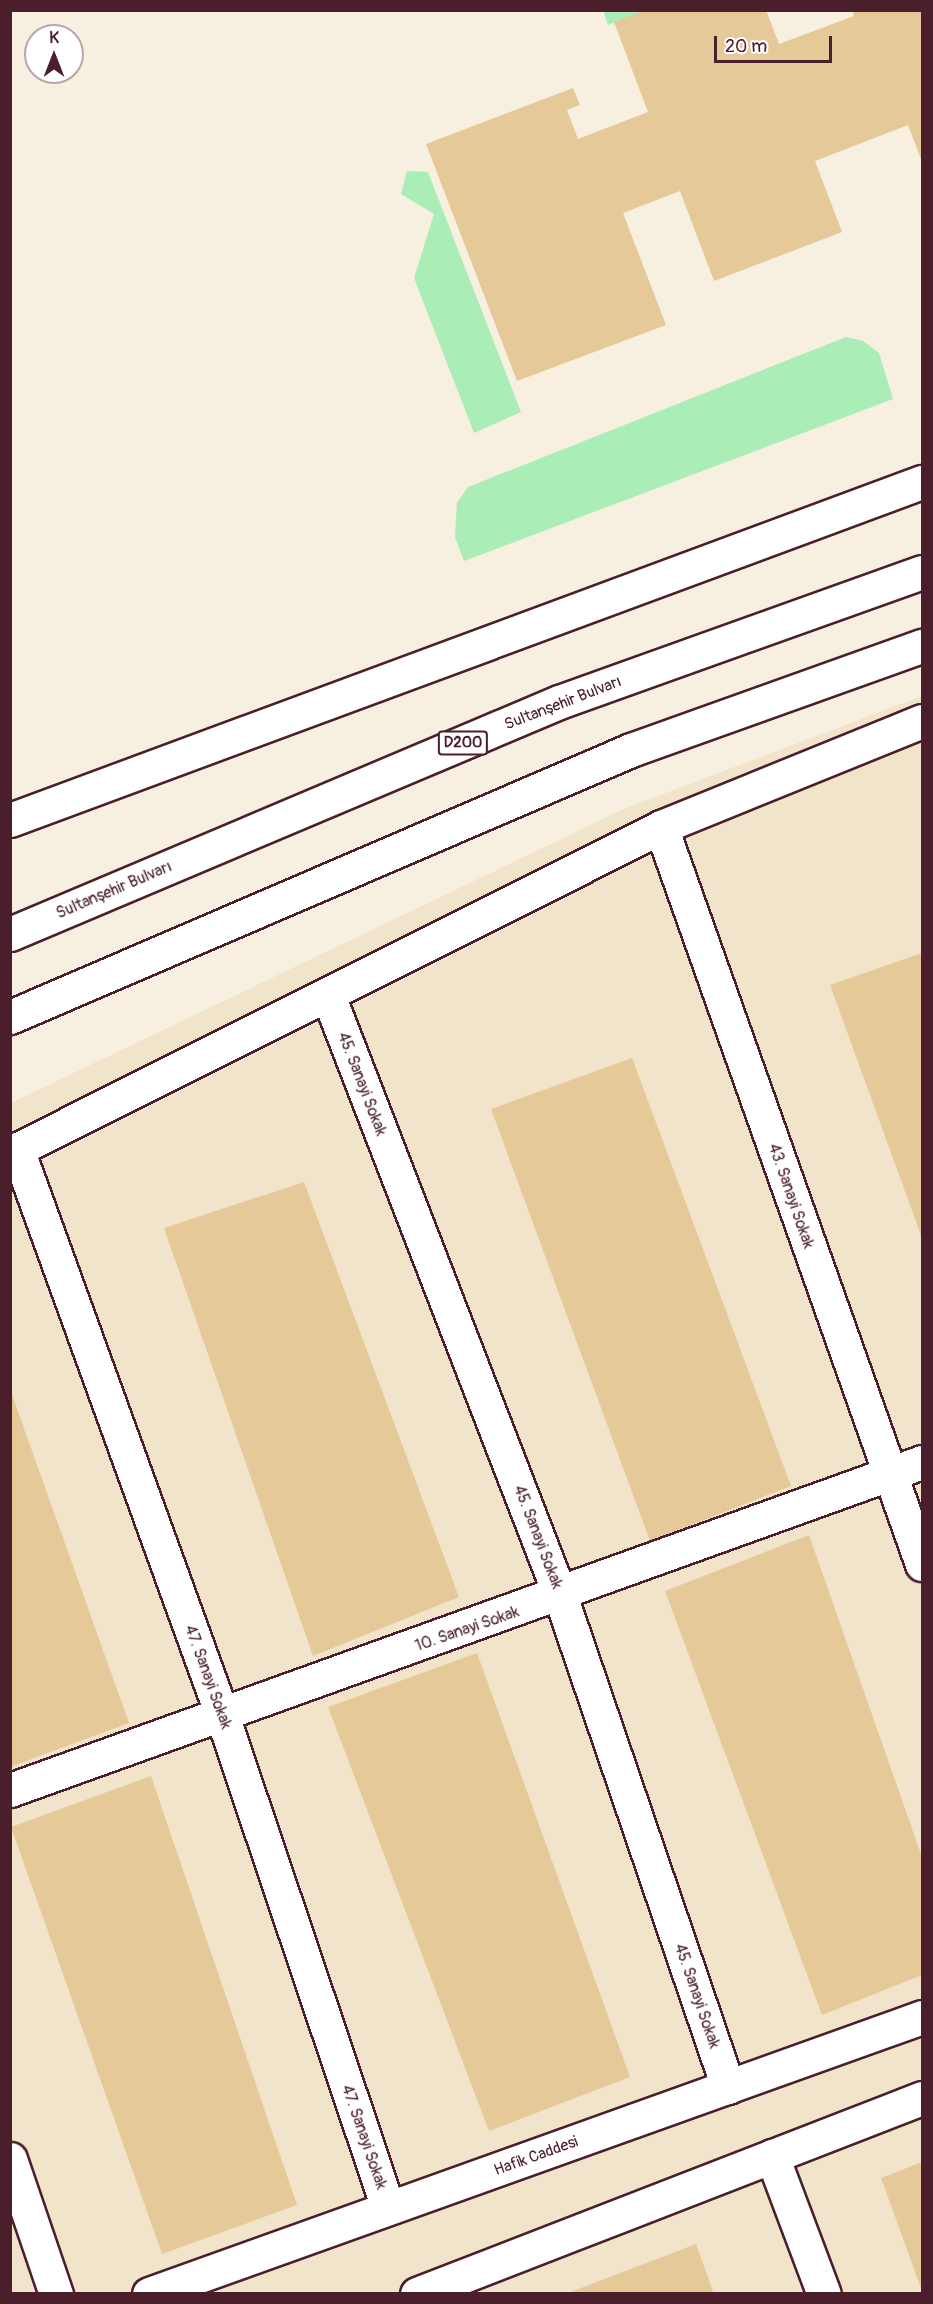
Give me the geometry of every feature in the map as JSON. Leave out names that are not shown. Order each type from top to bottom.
[{"type":"main road","points":[[10,820],[922,482]]},
{"type":"main road","name":"Sultanşehir Bulvarı","points":[[10,934],[559,702],[922,572]]},
{"type":"main road","points":[[10,1017],[631,750],[922,646]]},
{"type":"main road","points":[[14,1151],[661,827],[922,721]]},
{"type":"main road","name":"43. Sanayi Sokak","points":[[661,827],[922,1564]]},
{"type":"main road","name":"45. Sanayi Sokak","points":[[328,994],[560,1594],[728,2087]]},
{"type":"main road","name":"47. Sanayi Sokak","points":[[14,1151],[222,1715],[388,2208]]},
{"type":"main road","name":"10. Sanayi Sokak","points":[[10,1790],[922,1462]]},
{"type":"main road","name":"Hafik Caddesi","points":[[149,2294],[922,2017]]},
{"type":"main road","points":[[425,2292],[922,2098]]},
{"type":"main road","points":[[772,2156],[824,2294]]},
{"type":"main road","points":[[10,2159],[56,2294]]},
{"type":"shaded area","points":[[922,696],[922,2293],[11,2294],[11,1103],[626,808]]},
{"type":"green space","points":[[603,10],[646,11],[608,25]]},
{"type":"green space","points":[[407,171],[428,172],[521,412],[474,433],[414,278],[434,214],[401,194]]},
{"type":"green space","points":[[846,337],[863,341],[879,353],[893,399],[464,561],[455,537],[457,503],[468,487]]},
{"type":"building","points":[[645,10],[766,10],[779,44],[854,16],[852,10],[922,10],[922,162],[908,125],[815,161],[842,232],[714,281],[680,191],[623,213],[666,325],[517,381],[426,144],[573,88],[580,105],[567,110],[578,139],[648,112],[614,22]]},
{"type":"building","points":[[922,953],[922,1238],[830,985]]},
{"type":"building","points":[[632,1058],[791,1486],[650,1541],[491,1109]]},
{"type":"building","points":[[304,1182],[459,1597],[313,1656],[164,1228]]},
{"type":"building","points":[[10,1389],[129,1723],[10,1767]]},
{"type":"building","points":[[809,1535],[922,1857],[922,1975],[822,2015],[665,1591]]},
{"type":"building","points":[[477,1653],[630,2077],[489,2131],[328,1707]]},
{"type":"building","points":[[151,1776],[297,2205],[162,2254],[11,1827]]},
{"type":"building","points":[[922,2162],[922,2291],[881,2178]]},
{"type":"building","points":[[696,2244],[714,2294],[568,2294],[568,2293]]}]
